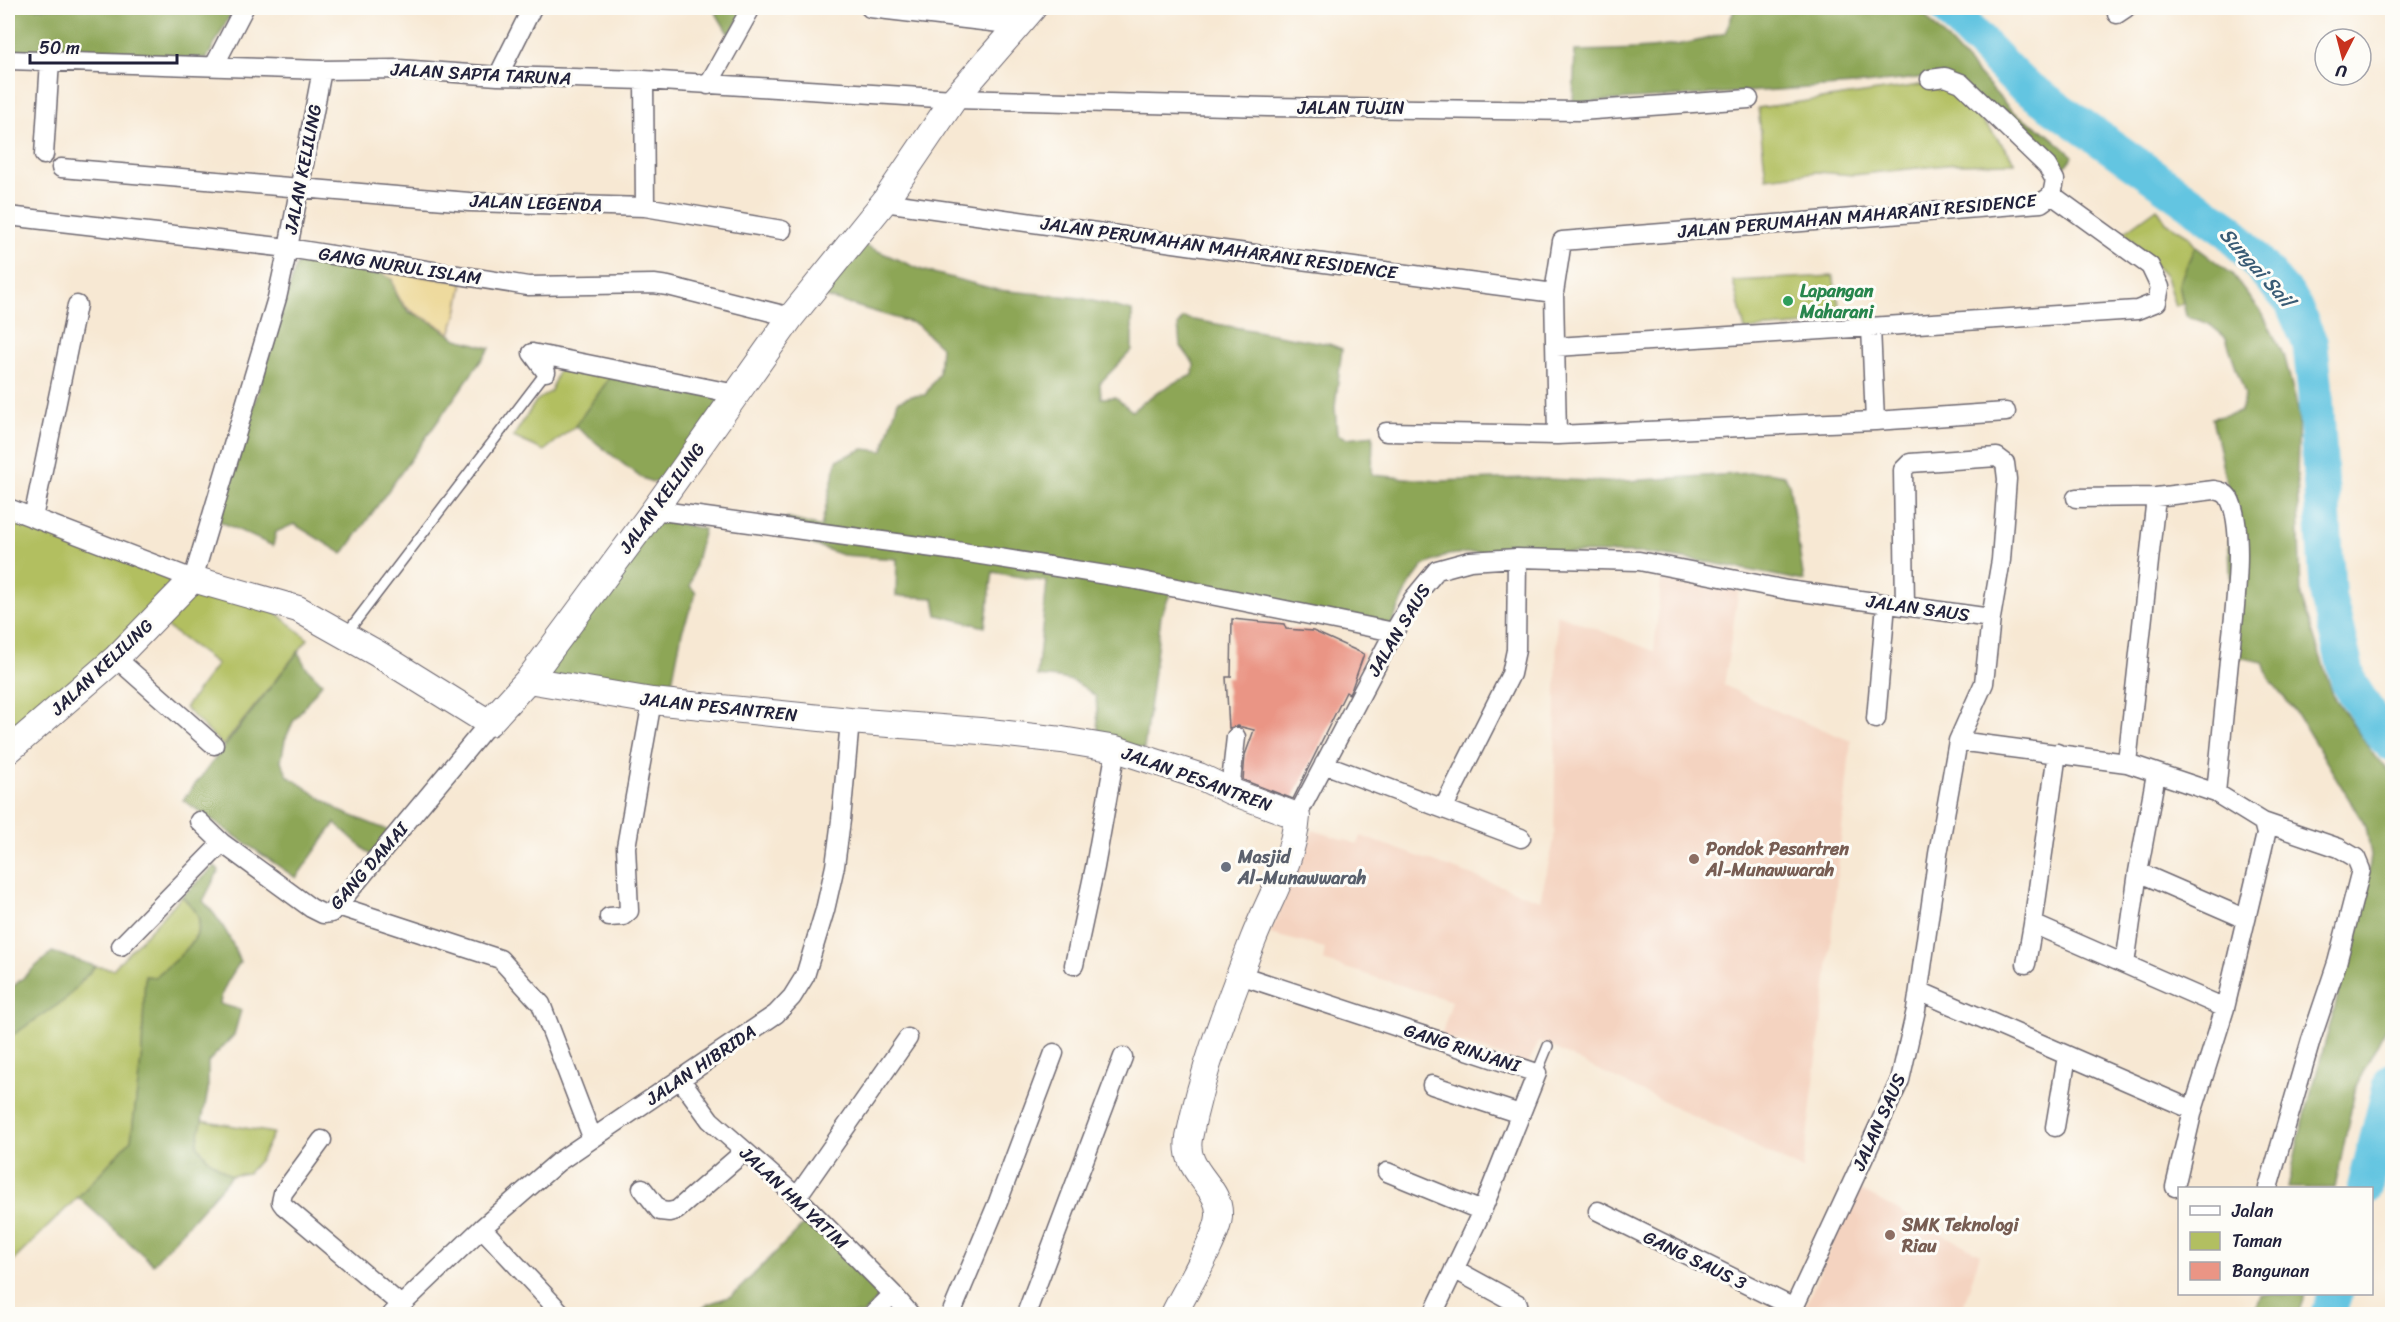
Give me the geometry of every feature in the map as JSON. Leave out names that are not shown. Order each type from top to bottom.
[{"type":"street","points":[[214,66],[244,8]]},
{"type":"street","points":[[498,76],[532,8]]},
{"type":"street","points":[[708,85],[751,8]]},
{"type":"street","points":[[870,8],[1025,16]]},
{"type":"street","name":"JALAN KELILING","points":[[489,723],[528,680],[654,510],[791,317],[884,202],[954,99],[1025,16]]},
{"type":"street","name":"JALAN SAPTA TARUNA","points":[[8,60],[322,70],[399,69],[498,76],[644,80],[954,99]]},
{"type":"street","points":[[44,155],[50,61]]},
{"type":"street","name":"JALAN KELILING","points":[[8,751],[116,658],[193,579],[276,298],[288,248],[322,70]]},
{"type":"street","points":[[1930,80],[1946,77],[1961,83],[2048,166],[2055,180],[2052,195]]},
{"type":"street","points":[[644,80],[645,207]]},
{"type":"street","name":"JALAN TUJIN","points":[[954,99],[1268,107],[1580,111],[1749,99]]},
{"type":"street","name":"JALAN LEGENDA","points":[[61,168],[300,186],[469,202],[645,207],[782,230]]},
{"type":"street","name":"JALAN PERUMAHAN MAHARANI RESIDENCE","points":[[1556,347],[2137,310],[2157,302],[2160,287],[2150,266],[2052,195],[2041,203],[1562,241],[1554,293],[1557,435]]},
{"type":"street","name":"JALAN PERUMAHAN MAHARANI RESIDENCE","points":[[884,202],[1216,249],[1554,293]]},
{"type":"street","name":"GANG NURUL ISLAM","points":[[8,216],[288,248],[539,287],[647,284],[668,286],[791,317]]},
{"type":"street","points":[[33,518],[77,305]]},
{"type":"street","points":[[1871,327],[1875,421]]},
{"type":"street","points":[[546,372],[532,352],[736,394]]},
{"type":"street","points":[[1386,432],[1557,435],[1875,421],[2006,412]]},
{"type":"street","points":[[1905,606],[1903,470],[1910,464],[1997,458],[2005,463],[2007,479],[2001,560],[1991,618]]},
{"type":"street","points":[[2076,498],[2156,497],[2220,491],[2228,496],[2233,509],[2237,534],[2237,576],[2216,793]]},
{"type":"street","points":[[2127,763],[2156,497]]},
{"type":"street","points":[[8,508],[193,579],[298,609],[378,654],[489,723]]},
{"type":"street","points":[[654,510],[956,551],[1137,580],[1394,632]]},
{"type":"street","points":[[1444,807],[1511,674],[1516,650],[1517,558]]},
{"type":"street","name":"JALAN SAUS","points":[[1297,816],[1394,632],[1413,599],[1437,570],[1470,561],[1517,558],[1639,561],[1787,590],[1991,618],[1984,683],[1958,741],[1938,854],[1919,991],[1895,1094],[1792,1311]]},
{"type":"street","points":[[1876,719],[1886,604]]},
{"type":"street","points":[[116,658],[214,744]]},
{"type":"street","name":"JALAN PESANTREN","points":[[528,680],[652,701],[850,721],[980,731],[1062,740],[1116,749],[1199,776],[1230,791],[1297,816]]},
{"type":"street","points":[[609,917],[623,916],[629,911],[626,847],[652,701]]},
{"type":"street","name":"JALAN HIBRIDA","points":[[397,1310],[482,1228],[558,1162],[776,1014],[792,997],[805,976],[825,910],[835,866],[850,721]]},
{"type":"street","name":"GANG DAMAI","points":[[199,821],[222,843],[317,912],[331,913],[489,723]]},
{"type":"street","points":[[1230,791],[1236,737]]},
{"type":"street","points":[[1958,741],[2127,763],[2216,793],[2263,822],[2339,848],[2356,858],[2361,870],[2337,963],[2311,1040],[2268,1187]]},
{"type":"street","points":[[1074,965],[1095,867],[1116,749]]},
{"type":"street","points":[[2026,964],[2057,753]]},
{"type":"street","points":[[1324,764],[1444,807],[1521,838]]},
{"type":"street","points":[[2126,964],[2138,872],[2156,774]]},
{"type":"street","points":[[1174,1314],[1214,1235],[1219,1215],[1216,1196],[1193,1168],[1188,1148],[1210,1056],[1240,975],[1289,857],[1297,816]]},
{"type":"street","points":[[2175,1187],[2193,1110],[2225,1008],[2266,834],[2263,822]]},
{"type":"street","points":[[121,946],[222,843]]},
{"type":"street","points":[[2138,872],[2246,919]]},
{"type":"street","points":[[338,906],[500,959],[541,1004],[592,1137]]},
{"type":"street","points":[[2033,924],[2225,1008]]},
{"type":"street","name":"GANG RINJANI","points":[[1240,975],[1537,1073],[1482,1211],[1433,1314]]},
{"type":"street","points":[[1919,991],[2193,1110]]},
{"type":"street","points":[[797,1197],[908,1038]]},
{"type":"street","points":[[951,1314],[998,1202],[1054,1053]]},
{"type":"street","points":[[2055,1127],[2067,1056]]},
{"type":"street","points":[[1026,1314],[1123,1057]]},
{"type":"street","name":"JALAN HM YATIM","points":[[681,1080],[710,1120],[797,1197],[910,1314]]},
{"type":"street","points":[[1432,1085],[1520,1114]]},
{"type":"street","points":[[322,1140],[283,1193],[281,1202],[397,1310]]},
{"type":"street","points":[[642,1188],[660,1211],[677,1210],[745,1151]]},
{"type":"street","points":[[1387,1172],[1482,1211]]},
{"type":"street","name":"GANG SAUS 3","points":[[1598,1211],[1792,1311]]},
{"type":"street","points":[[482,1228],[562,1314]]},
{"type":"street","points":[[1454,1269],[1518,1304],[1520,1314]]},
{"type":"street","points":[[873,1314],[893,1294]]},
{"type":"lane","points":[[345,636],[546,372]]},
{"type":"lane","points":[[1537,1073],[1548,1046]]},
{"type":"shaded area","name":"Pondok Pesantren Al-Munawwarah","points":[[1662,572],[1739,589],[1724,685],[1769,708],[1851,741],[1827,977],[1803,1170],[1539,1041],[1528,1065],[1441,1036],[1452,1001],[1323,961],[1325,948],[1270,934],[1313,830],[1358,844],[1361,836],[1540,900],[1554,841],[1557,614],[1654,651]]},
{"type":"shaded area","name":"SMK Teknologi Riau","points":[[1856,1188],[1980,1254],[1961,1314],[1802,1314]]},
{"type":"green space","points":[[12,8],[234,8],[207,58],[8,55],[8,15]]},
{"type":"green space","points":[[713,8],[746,8],[729,35]]},
{"type":"green space","points":[[920,8],[1025,8],[1016,19]]},
{"type":"green space","points":[[1735,8],[1918,8],[2012,111],[2048,134],[2073,156],[2058,175],[2028,139],[1936,76],[1855,85],[1573,103],[1575,51],[1651,48],[1707,39],[1725,33]]},
{"type":"green space","points":[[1939,84],[1970,108],[2001,143],[2015,163],[1955,164],[1853,175],[1817,172],[1766,178],[1758,108]]},
{"type":"green space","points":[[2157,208],[2166,222],[2189,236],[2195,246],[2179,284],[2183,304],[2175,306],[2166,277],[2124,232]]},
{"type":"green space","points":[[864,245],[922,270],[998,290],[1081,298],[1132,311],[1132,350],[1100,383],[1101,398],[1115,397],[1132,411],[1161,390],[1193,375],[1194,364],[1180,345],[1178,325],[1183,318],[1329,344],[1342,349],[1335,407],[1337,434],[1346,438],[1373,435],[1372,475],[1438,481],[1527,478],[1610,482],[1767,472],[1784,475],[1789,483],[1804,581],[1712,563],[1643,553],[1478,552],[1448,555],[1423,566],[1410,584],[1390,627],[1175,582],[1161,616],[1144,749],[1099,739],[1096,697],[1075,682],[1037,676],[1047,582],[993,572],[985,627],[937,615],[934,598],[896,596],[897,559],[842,555],[789,536],[786,518],[821,527],[837,460],[863,449],[883,451],[898,401],[911,396],[925,395],[939,373],[941,347],[916,324],[825,297],[829,278]]},
{"type":"green space","points":[[2195,246],[2232,274],[2262,313],[2285,358],[2299,414],[2297,472],[2301,597],[2333,695],[2375,757],[2392,773],[2392,1015],[2356,1086],[2335,1187],[2288,1187],[2299,1137],[2365,898],[2371,855],[2366,827],[2298,715],[2268,677],[2263,662],[2233,656],[2227,486],[2212,418],[2240,412],[2245,394],[2226,338],[2209,324],[2186,316],[2179,284]]},
{"type":"green space","points":[[302,261],[376,270],[392,279],[396,296],[409,312],[425,318],[457,339],[490,348],[343,554],[294,524],[276,532],[273,546],[219,521],[296,265]]},
{"type":"green space","name":"Lapangan Maharani","points":[[1833,276],[1843,322],[1745,330],[1733,281]]},
{"type":"green space","points":[[559,368],[611,376],[575,426],[544,451],[513,437],[536,401],[551,391]]},
{"type":"green space","points":[[611,376],[729,397],[665,482],[652,482],[640,477],[575,426]]},
{"type":"green space","points":[[8,514],[168,574],[170,588],[167,595],[8,745]]},
{"type":"green space","points":[[655,518],[704,529],[690,586],[696,593],[682,632],[669,698],[546,677]]},
{"type":"green space","points":[[193,585],[274,611],[308,639],[223,746],[185,708],[217,664],[163,624]]},
{"type":"green space","points":[[298,652],[306,667],[322,683],[293,722],[285,740],[281,761],[288,776],[342,812],[395,833],[374,858],[335,823],[296,878],[183,800]]},
{"type":"green space","points":[[215,866],[219,870],[203,901],[225,930],[240,962],[230,977],[220,1004],[241,1010],[234,1035],[208,1062],[208,1091],[197,1145],[208,1159],[231,1176],[153,1264],[78,1197],[131,1140],[142,1052],[145,976],[155,977],[178,958],[193,941],[198,932],[197,914],[182,896]]},
{"type":"green space","points":[[182,896],[197,914],[199,923],[197,932],[186,950],[155,977],[145,976],[142,1052],[131,1140],[78,1197],[8,1266],[8,1038],[65,1000],[95,966],[113,969]]},
{"type":"green space","points":[[52,952],[95,966],[65,1000],[8,1038],[8,991]]},
{"type":"green space","points":[[201,1120],[273,1133],[261,1158],[248,1173],[231,1176],[208,1159],[197,1145]]},
{"type":"green space","points":[[811,1217],[886,1292],[863,1314],[696,1314],[708,1304],[732,1296]]},
{"type":"green space","points":[[2260,1295],[2305,1295],[2298,1314],[2254,1314]]},
{"type":"sand","points":[[376,270],[463,282],[450,334],[407,308],[396,292],[392,279]]},
{"type":"building","points":[[1232,619],[1284,624],[1286,629],[1313,631],[1364,654],[1352,688],[1349,694],[1346,692],[1293,799],[1243,780],[1245,755],[1254,730],[1238,726],[1229,728],[1226,677],[1231,677]]},
{"type":"waterway","name":"Sungai Sail","points":[[1948,8],[2018,81],[2229,230],[2292,302],[2310,343],[2315,387],[2328,596],[2349,683],[2380,732],[2392,744]]},
{"type":"waterway","name":"Sungai Sail","points":[[2365,1187],[2392,1081]]},
{"type":"waterway","name":"Sungai Sail","points":[[2328,1314],[2335,1295]]},
{"type":"place","name":"Lapangan Maharani","points":[[1788,301]]},
{"type":"place","name":"Pondok Pesantren Al-Munawwarah","points":[[1694,859]]},
{"type":"place","name":"Masjid Al-Munawwarah","points":[[1226,867]]},
{"type":"place","name":"SMK Teknologi Riau","points":[[1890,1235]]}]
